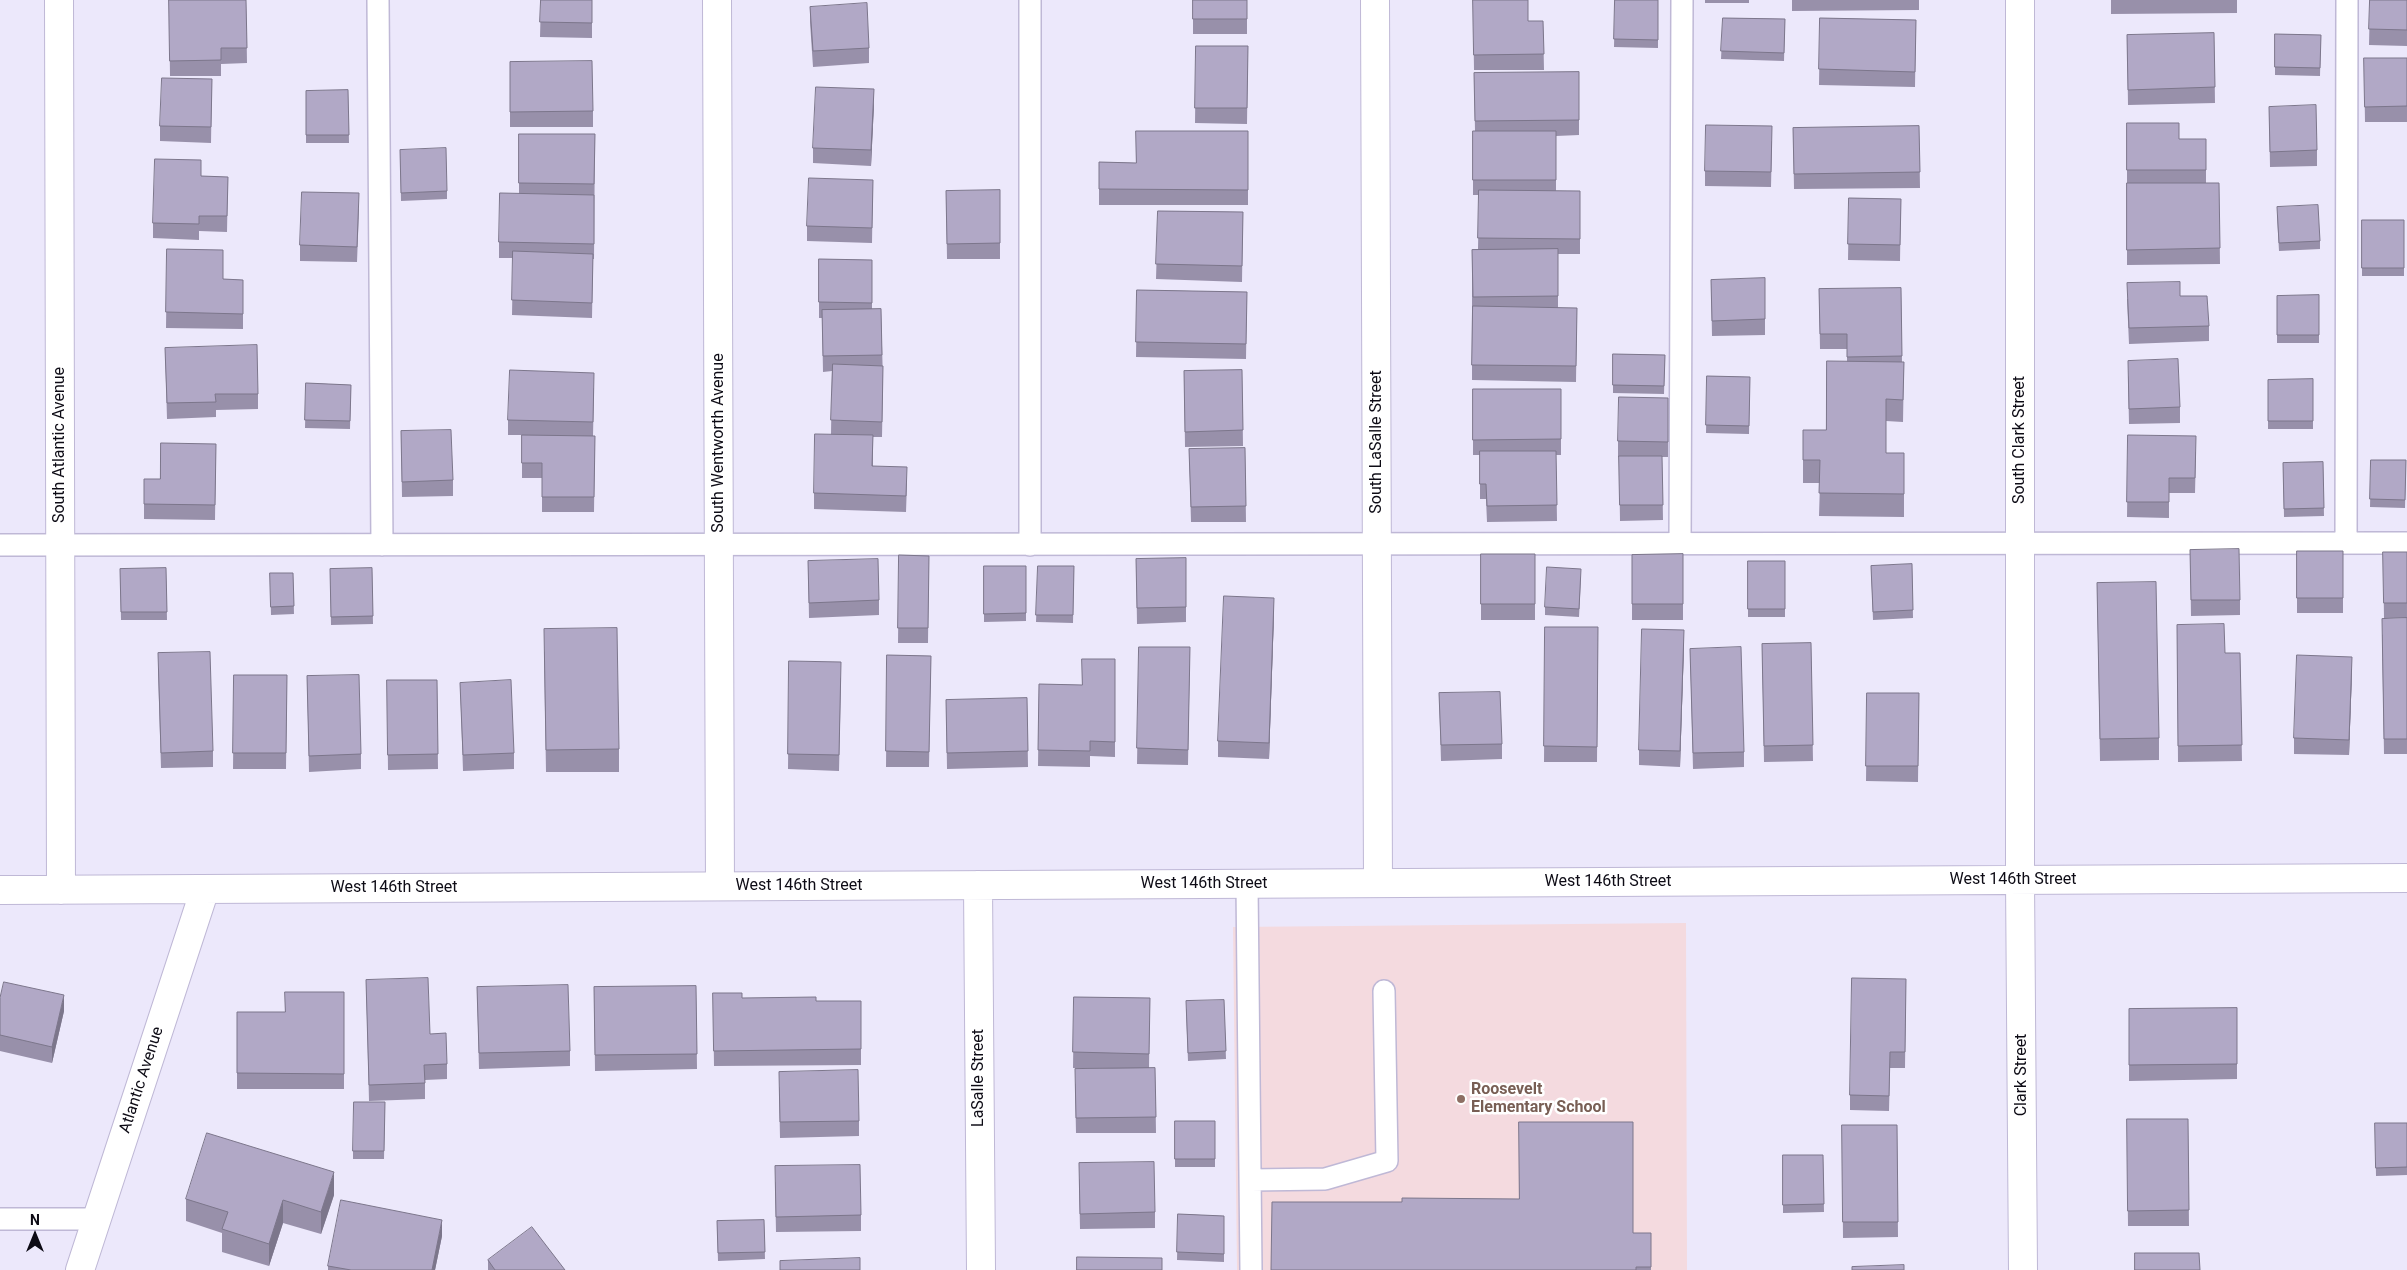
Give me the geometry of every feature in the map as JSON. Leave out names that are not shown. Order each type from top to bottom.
[{"type":"street","name":"South Atlantic Avenue","points":[[59,0],[61,890]]},
{"type":"street","name":"South Wentworth Avenue","points":[[717,0],[720,886]]},
{"type":"street","name":"South LaSalle Street","points":[[1375,0],[1378,883]]},
{"type":"street","name":"South Clark Street","points":[[2020,0],[2020,880]]},
{"type":"street","name":"West 146th Street","points":[[0,890],[2407,878]]},
{"type":"street","name":"Clark Street","points":[[2020,880],[2023,1270]]},
{"type":"street","name":"LaSalle Street","points":[[978,886],[981,1270]]},
{"type":"street","name":"Atlantic Avenue","points":[[80,1270],[205,889]]},
{"type":"lane","points":[[378,0],[382,545]]},
{"type":"lane","points":[[1030,0],[1030,545]]},
{"type":"lane","points":[[1680,544],[1682,0]]},
{"type":"lane","points":[[2346,543],[2347,0]]},
{"type":"lane","points":[[0,545],[2407,543]]},
{"type":"lane","points":[[1247,884],[1251,1270]]},
{"type":"lane","points":[[1250,1180],[1325,1180],[1387,1162],[1384,991]]},
{"type":"lane","points":[[0,1219],[96,1219]]},
{"type":"shaded area","name":"Roosevelt Elementary School","points":[[1686,923],[1687,1270],[1237,1270],[1233,927]]},
{"type":"building","points":[[169,0],[246,0],[247,48],[221,48],[221,60],[170,61]]},
{"type":"building","points":[[541,0],[592,0],[592,23],[540,22]]},
{"type":"building","points":[[1193,0],[1247,0],[1247,19],[1193,19]]},
{"type":"building","points":[[1473,0],[1528,0],[1528,21],[1543,21],[1544,54],[1474,55]]},
{"type":"building","points":[[1615,0],[1658,0],[1658,40],[1614,39]]},
{"type":"building","points":[[2370,0],[2407,0],[2407,30],[2369,29]]},
{"type":"building","points":[[867,3],[869,48],[813,51],[810,7]]},
{"type":"building","points":[[1723,18],[1785,19],[1784,53],[1721,51]]},
{"type":"building","points":[[1820,18],[1916,20],[1915,72],[1819,69]]},
{"type":"building","points":[[2214,33],[2215,87],[2128,90],[2127,35]]},
{"type":"building","points":[[2275,34],[2321,35],[2320,68],[2275,67]]},
{"type":"building","points":[[1196,46],[1248,46],[1247,108],[1195,108]]},
{"type":"building","points":[[2364,58],[2407,58],[2407,106],[2365,107]]},
{"type":"building","points":[[592,61],[593,111],[510,112],[510,62]]},
{"type":"building","points":[[1579,72],[1579,120],[1475,121],[1474,73]]},
{"type":"building","points":[[162,78],[212,79],[211,127],[160,126]]},
{"type":"building","points":[[816,87],[874,89],[871,150],[813,148]]},
{"type":"building","points":[[348,90],[349,135],[306,135],[306,91]]},
{"type":"building","points":[[2316,105],[2317,150],[2270,152],[2269,107]]},
{"type":"building","points":[[2127,123],[2179,123],[2179,139],[2206,139],[2206,170],[2127,170]]},
{"type":"building","points":[[1706,125],[1772,126],[1771,172],[1705,171]]},
{"type":"building","points":[[1919,126],[1920,172],[1794,174],[1793,128]]},
{"type":"building","points":[[1136,131],[1248,131],[1248,190],[1099,189],[1099,162],[1136,163]]},
{"type":"building","points":[[1473,131],[1556,131],[1556,180],[1473,180]]},
{"type":"building","points":[[519,134],[595,134],[594,184],[519,183]]},
{"type":"building","points":[[446,148],[447,191],[401,193],[400,150]]},
{"type":"building","points":[[155,159],[201,160],[201,176],[228,177],[227,216],[199,216],[199,224],[153,223]]},
{"type":"building","points":[[809,178],[873,180],[872,228],[807,226]]},
{"type":"building","points":[[2127,183],[2219,183],[2220,248],[2127,250]]},
{"type":"building","points":[[1000,190],[1000,243],[947,244],[946,191]]},
{"type":"building","points":[[1479,190],[1580,191],[1580,239],[1478,238]]},
{"type":"building","points":[[302,192],[359,193],[357,247],[300,245]]},
{"type":"building","points":[[500,193],[594,195],[594,244],[499,242]]},
{"type":"building","points":[[1849,198],[1901,199],[1900,245],[1848,244]]},
{"type":"building","points":[[2318,205],[2320,241],[2279,243],[2277,207]]},
{"type":"building","points":[[1158,211],[1243,212],[1242,266],[1156,264]]},
{"type":"building","points":[[2362,220],[2404,220],[2404,268],[2362,268]]},
{"type":"building","points":[[167,249],[223,250],[223,279],[243,280],[243,314],[166,312]]},
{"type":"building","points":[[1558,249],[1558,296],[1473,297],[1472,250]]},
{"type":"building","points":[[513,251],[593,254],[592,303],[512,300]]},
{"type":"building","points":[[819,259],[872,260],[872,303],[819,302]]},
{"type":"building","points":[[1765,278],[1765,319],[1712,321],[1711,280]]},
{"type":"building","points":[[2180,282],[2180,296],[2207,296],[2209,326],[2129,328],[2127,283]]},
{"type":"building","points":[[1901,288],[1902,356],[1847,357],[1847,334],[1820,334],[1819,289]]},
{"type":"building","points":[[1137,290],[1247,292],[1246,344],[1136,342]]},
{"type":"building","points":[[2319,295],[2319,335],[2277,335],[2277,296]]},
{"type":"building","points":[[1473,306],[1577,308],[1576,366],[1472,365]]},
{"type":"building","points":[[881,309],[882,355],[823,356],[822,310]]},
{"type":"building","points":[[257,345],[258,394],[215,394],[216,402],[167,403],[165,348]]},
{"type":"building","points":[[1613,354],[1665,355],[1664,386],[1613,385]]},
{"type":"building","points":[[2178,359],[2180,407],[2129,409],[2128,361]]},
{"type":"building","points":[[1827,361],[1904,362],[1903,400],[1886,399],[1886,453],[1904,453],[1904,494],[1819,493],[1820,460],[1803,460],[1803,430],[1826,430]]},
{"type":"building","points":[[833,364],[883,366],[882,422],[831,420]]},
{"type":"building","points":[[510,370],[594,373],[593,422],[508,420]]},
{"type":"building","points":[[1242,370],[1243,430],[1185,432],[1184,371]]},
{"type":"building","points":[[1707,376],[1750,377],[1749,426],[1706,425]]},
{"type":"building","points":[[2313,379],[2313,421],[2268,421],[2268,380]]},
{"type":"building","points":[[306,383],[351,385],[350,421],[305,420]]},
{"type":"building","points":[[1473,389],[1561,389],[1561,439],[1473,440]]},
{"type":"building","points":[[1619,397],[1668,398],[1668,442],[1618,441]]},
{"type":"building","points":[[451,430],[453,480],[402,482],[401,431]]},
{"type":"building","points":[[815,434],[873,435],[872,466],[907,467],[906,496],[814,493]]},
{"type":"building","points":[[522,435],[595,436],[594,497],[542,497],[542,463],[522,463]]},
{"type":"building","points":[[2128,435],[2196,436],[2195,478],[2169,478],[2169,502],[2127,502]]},
{"type":"building","points":[[161,443],[216,444],[215,505],[144,504],[144,479],[160,479]]},
{"type":"building","points":[[1245,448],[1246,506],[1191,507],[1189,449]]},
{"type":"building","points":[[1480,451],[1556,451],[1557,505],[1487,506],[1486,484],[1480,484]]},
{"type":"building","points":[[1619,456],[1662,456],[1663,505],[1620,505]]},
{"type":"building","points":[[2371,460],[2406,460],[2405,500],[2370,499]]},
{"type":"building","points":[[2323,462],[2324,508],[2284,509],[2283,463]]},
{"type":"building","points":[[2239,549],[2240,600],[2191,600],[2190,550]]},
{"type":"building","points":[[2297,551],[2343,551],[2343,598],[2297,598]]},
{"type":"building","points":[[2383,552],[2407,552],[2407,603],[2384,603]]},
{"type":"building","points":[[1481,554],[1535,554],[1535,604],[1481,604]]},
{"type":"building","points":[[1683,554],[1683,604],[1632,604],[1632,555]]},
{"type":"building","points":[[899,555],[929,556],[928,628],[898,628]]},
{"type":"building","points":[[1186,558],[1186,607],[1137,608],[1136,559]]},
{"type":"building","points":[[878,559],[879,600],[809,603],[808,561]]},
{"type":"building","points":[[1748,561],[1785,561],[1785,609],[1748,609]]},
{"type":"building","points":[[1912,564],[1913,610],[1873,612],[1871,566]]},
{"type":"building","points":[[984,566],[1026,566],[1026,613],[984,614]]},
{"type":"building","points":[[1038,566],[1074,566],[1073,615],[1036,615]]},
{"type":"building","points":[[1547,567],[1581,569],[1579,609],[1545,607]]},
{"type":"building","points":[[166,568],[167,612],[121,612],[120,569]]},
{"type":"building","points":[[372,568],[373,616],[331,617],[330,569]]},
{"type":"building","points":[[270,573],[293,573],[294,606],[271,607]]},
{"type":"building","points":[[2156,582],[2159,738],[2100,739],[2097,583]]},
{"type":"building","points":[[1224,596],[1274,598],[1269,743],[1218,741]]},
{"type":"building","points":[[2407,618],[2407,739],[2384,739],[2382,619]]},
{"type":"building","points":[[2224,624],[2225,653],[2240,653],[2242,745],[2178,746],[2177,625]]},
{"type":"building","points":[[1545,627],[1598,627],[1597,747],[1544,746]]},
{"type":"building","points":[[617,628],[619,749],[546,750],[544,629]]},
{"type":"building","points":[[1642,629],[1684,630],[1680,751],[1639,750]]},
{"type":"building","points":[[1811,643],[1813,745],[1764,746],[1762,644]]},
{"type":"building","points":[[1139,647],[1190,647],[1188,750],[1137,748]]},
{"type":"building","points":[[1741,647],[1744,752],[1693,753],[1690,649]]},
{"type":"building","points":[[210,652],[213,751],[161,753],[158,653]]},
{"type":"building","points":[[887,655],[931,656],[929,752],[886,751]]},
{"type":"building","points":[[2297,655],[2352,657],[2349,740],[2294,738]]},
{"type":"building","points":[[1082,659],[1115,659],[1115,742],[1090,741],[1090,751],[1038,750],[1039,684],[1082,685]]},
{"type":"building","points":[[789,661],[841,662],[839,755],[788,754]]},
{"type":"building","points":[[234,675],[287,675],[286,753],[233,753]]},
{"type":"building","points":[[359,675],[361,754],[309,756],[307,676]]},
{"type":"building","points":[[387,680],[437,680],[438,754],[388,755]]},
{"type":"building","points":[[511,680],[514,753],[463,755],[460,683]]},
{"type":"building","points":[[1500,692],[1502,744],[1441,745],[1439,693]]},
{"type":"building","points":[[1867,693],[1919,693],[1918,766],[1866,766]]},
{"type":"building","points":[[1027,698],[1028,751],[947,753],[946,700]]},
{"type":"building","points":[[428,978],[430,1034],[446,1033],[447,1064],[424,1065],[425,1083],[369,1085],[366,980]]},
{"type":"building","points":[[1852,978],[1906,979],[1905,1052],[1890,1052],[1889,1096],[1850,1095]]},
{"type":"building","points":[[4,982],[64,995],[52,1047],[0,1035],[0,998]]},
{"type":"building","points":[[568,985],[570,1051],[479,1053],[477,987]]},
{"type":"building","points":[[696,986],[697,1054],[595,1055],[594,987]]},
{"type":"building","points":[[285,992],[344,992],[344,1074],[237,1073],[237,1012],[285,1012]]},
{"type":"building","points":[[713,993],[742,993],[742,998],[816,997],[816,1001],[861,1001],[861,1049],[714,1051]]},
{"type":"building","points":[[1074,997],[1150,998],[1149,1054],[1073,1052]]},
{"type":"building","points":[[1224,1000],[1226,1051],[1188,1053],[1186,1001]]},
{"type":"building","points":[[2237,1008],[2237,1064],[2129,1065],[2129,1009]]},
{"type":"building","points":[[1155,1068],[1156,1117],[1076,1118],[1075,1069]]},
{"type":"building","points":[[858,1070],[859,1121],[780,1122],[779,1072]]},
{"type":"building","points":[[354,1102],[385,1102],[384,1151],[353,1151]]},
{"type":"building","points":[[2127,1119],[2188,1119],[2189,1210],[2128,1211]]},
{"type":"building","points":[[1175,1121],[1215,1121],[1215,1159],[1175,1159]]},
{"type":"building","points":[[1519,1122],[1633,1122],[1633,1233],[1651,1233],[1651,1267],[1636,1267],[1636,1270],[1271,1270],[1272,1202],[1402,1202],[1402,1198],[1519,1199]]},
{"type":"building","points":[[2375,1123],[2407,1123],[2407,1167],[2376,1168]]},
{"type":"building","points":[[1842,1125],[1897,1125],[1898,1222],[1843,1222]]},
{"type":"building","points":[[207,1133],[334,1172],[321,1212],[283,1200],[269,1244],[222,1229],[228,1212],[186,1199]]},
{"type":"building","points":[[1783,1155],[1823,1155],[1824,1204],[1783,1205]]},
{"type":"building","points":[[1154,1162],[1155,1212],[1080,1214],[1079,1163]]},
{"type":"building","points":[[860,1165],[861,1215],[776,1217],[775,1166]]},
{"type":"building","points":[[341,1200],[442,1220],[432,1270],[351,1270],[328,1266]]},
{"type":"building","points":[[1178,1214],[1224,1216],[1224,1254],[1177,1252]]},
{"type":"building","points":[[764,1220],[765,1252],[718,1253],[717,1221]]},
{"type":"building","points":[[532,1227],[565,1270],[495,1270],[488,1260]]},
{"type":"building","points":[[2135,1253],[2199,1253],[2200,1270],[2135,1270]]},
{"type":"building","points":[[1077,1257],[1162,1258],[1162,1270],[1077,1270]]},
{"type":"building","points":[[860,1258],[860,1270],[780,1270],[780,1261]]},
{"type":"building","points":[[1904,1265],[1904,1270],[1852,1270],[1852,1267]]},
{"type":"place","name":"Roosevelt Elementary School","points":[[1461,1099]]}]
